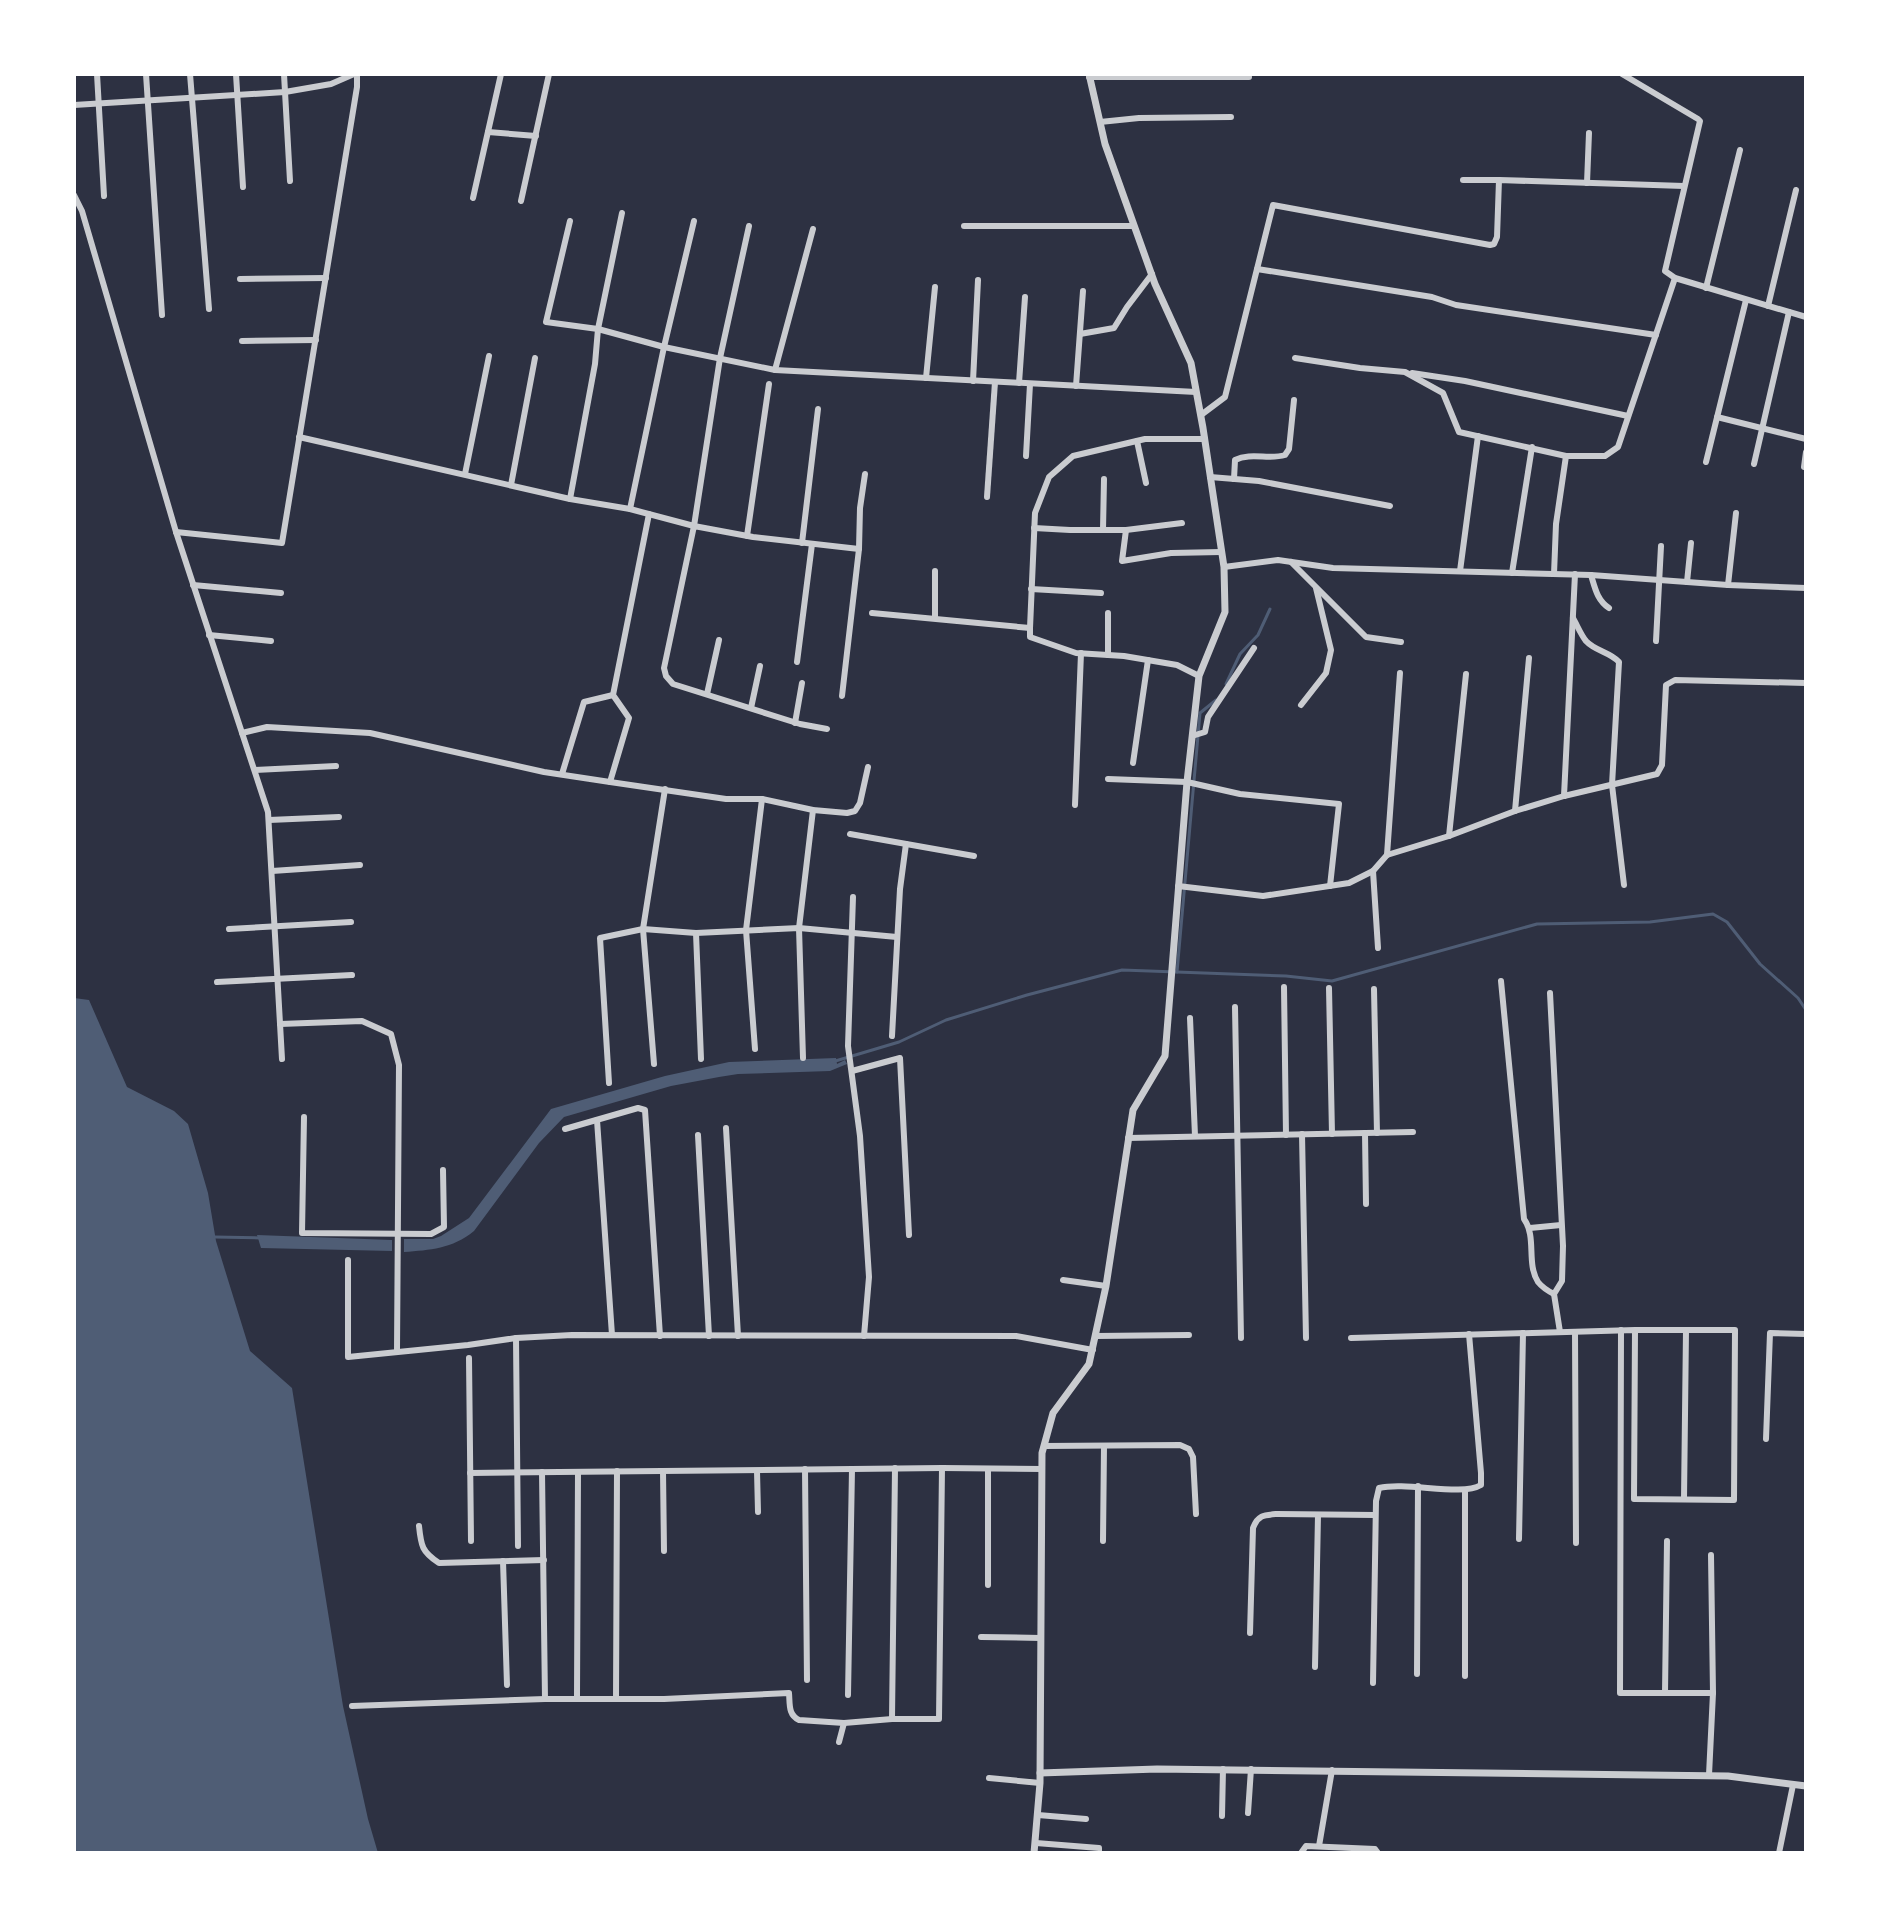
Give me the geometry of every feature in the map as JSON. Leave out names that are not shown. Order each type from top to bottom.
[{"type":"street","points":[[97,74],[104,196]]},
{"type":"street","points":[[146,74],[162,315]]},
{"type":"street","points":[[190,74],[209,309]]},
{"type":"street","points":[[236,74],[243,187]]},
{"type":"street","points":[[284,74],[290,181]]},
{"type":"street","points":[[74,105],[285,92],[331,84],[356,74],[357,87],[282,543],[176,532]]},
{"type":"street","points":[[473,198],[501,74]]},
{"type":"street","points":[[521,201],[549,74]]},
{"type":"street","points":[[1622,74],[1698,119],[1700,125],[1665,271],[1675,278],[1806,317]]},
{"type":"street","points":[[1034,1853],[1040,1783],[1044,1446],[1053,1413],[1089,1364],[1106,1286],[1133,1110],[1165,1056],[1187,782],[1199,676],[1225,612],[1224,567],[1191,363],[1134,226],[1105,144],[1089,75],[1249,77]]},
{"type":"street","points":[[1100,122],[1139,118],[1231,117]]},
{"type":"street","points":[[488,132],[536,136]]},
{"type":"street","points":[[1587,183],[1589,133]]},
{"type":"street","points":[[1706,288],[1740,150]]},
{"type":"street","points":[[1463,180],[1684,186]]},
{"type":"street","points":[[1201,415],[1225,397],[1273,205],[1490,245],[1497,237],[1499,180]]},
{"type":"street","points":[[1768,306],[1796,190]]},
{"type":"street","points":[[74,195],[82,211],[176,532],[268,812],[282,1059]]},
{"type":"street","points":[[570,499],[595,364],[598,329],[622,213]]},
{"type":"street","points":[[570,221],[546,322],[598,329],[664,347],[775,370],[1196,392]]},
{"type":"street","points":[[630,509],[694,221]]},
{"type":"street","points":[[749,226],[720,358],[694,526],[664,668],[673,684],[795,723],[827,729]]},
{"type":"street","points":[[964,226],[1134,226]]},
{"type":"street","points":[[775,370],[813,229]]},
{"type":"street","points":[[1257,269],[1432,297],[1456,305],[1656,335]]},
{"type":"street","points":[[1080,334],[1114,328],[1152,274]]},
{"type":"street","points":[[240,279],[326,278]]},
{"type":"street","points":[[1405,372],[1443,393],[1459,432],[1566,456],[1605,456],[1618,447],[1675,278]]},
{"type":"street","points":[[973,381],[978,280]]},
{"type":"street","points":[[926,378],[935,287]]},
{"type":"street","points":[[1076,386],[1083,291]]},
{"type":"street","points":[[1019,383],[1025,297]]},
{"type":"street","points":[[1706,462],[1746,300]]},
{"type":"street","points":[[1754,464],[1789,312]]},
{"type":"street","points":[[242,341],[316,340]]},
{"type":"street","points":[[465,474],[489,356]]},
{"type":"street","points":[[511,485],[535,358]]},
{"type":"street","points":[[1295,358],[1465,381],[1628,416]]},
{"type":"street","points":[[987,497],[995,382]]},
{"type":"street","points":[[747,536],[769,384]]},
{"type":"street","points":[[1026,456],[1030,384]]},
{"type":"street","points":[[1234,479],[1235,460],[1243,456],[1285,455],[1289,449],[1294,400]]},
{"type":"street","points":[[802,543],[818,409]]},
{"type":"street","points":[[1717,417],[1806,439]]},
{"type":"street","points":[[1460,571],[1478,436]]},
{"type":"street","points":[[299,437],[570,499],[630,509],[694,526],[747,536],[859,549]]},
{"type":"street","points":[[1199,676],[1177,665],[1081,653],[1030,637],[1030,628],[1035,513],[1049,477],[1073,456],[1145,439],[1205,439]]},
{"type":"street","points":[[1137,441],[1146,483]]},
{"type":"street","points":[[1512,573],[1532,447]]},
{"type":"street","points":[[1804,467],[1806,452]]},
{"type":"street","points":[[1554,574],[1556,524],[1566,456]]},
{"type":"street","points":[[842,696],[865,474]]},
{"type":"street","points":[[1210,477],[1259,481],[1390,506]]},
{"type":"street","points":[[1103,530],[1104,479]]},
{"type":"street","points":[[1728,585],[1736,513]]},
{"type":"street","points":[[610,782],[629,718],[613,695],[649,514]]},
{"type":"street","points":[[1034,528],[1126,530],[1182,523]]},
{"type":"street","points":[[1126,530],[1122,561],[1171,553],[1221,552]]},
{"type":"street","points":[[1687,582],[1691,543]]},
{"type":"street","points":[[797,662],[812,544]]},
{"type":"street","points":[[1656,641],[1661,546]]},
{"type":"street","points":[[1224,567],[1278,560],[1333,568],[1575,574],[1806,588]]},
{"type":"street","points":[[1291,562],[1366,637],[1401,642]]},
{"type":"street","points":[[935,571],[935,618]]},
{"type":"street","points":[[1564,796],[1575,574]]},
{"type":"street","points":[[1591,575],[1598,596],[1609,608]]},
{"type":"street","points":[[193,585],[281,593]]},
{"type":"street","points":[[1301,705],[1326,673],[1331,650],[1316,587]]},
{"type":"street","points":[[1031,589],[1101,593]]},
{"type":"street","points":[[872,613],[1030,628]]},
{"type":"street","points":[[1108,613],[1108,655]]},
{"type":"street","points":[[1573,618],[1586,641],[1612,654],[1619,662],[1612,785],[1624,885]]},
{"type":"street","points":[[209,635],[271,641]]},
{"type":"street","points":[[707,694],[719,640]]},
{"type":"street","points":[[1192,736],[1205,732],[1208,717],[1254,648]]},
{"type":"street","points":[[1075,805],[1081,653]]},
{"type":"street","points":[[1515,811],[1529,658]]},
{"type":"street","points":[[1133,763],[1148,660]]},
{"type":"street","points":[[751,708],[760,666]]},
{"type":"street","points":[[1387,855],[1400,673]]},
{"type":"street","points":[[1449,836],[1466,674]]},
{"type":"street","points":[[1178,886],[1263,896],[1349,883],[1373,871],[1387,855],[1564,796],[1657,774],[1662,765],[1666,685],[1675,680],[1806,683]]},
{"type":"street","points":[[795,723],[802,683]]},
{"type":"street","points":[[562,774],[584,702],[613,695]]},
{"type":"street","points":[[242,733],[267,727],[370,733],[562,774],[726,799],[762,799],[813,810],[847,813],[855,811],[860,803],[868,767]]},
{"type":"street","points":[[255,770],[336,766]]},
{"type":"street","points":[[1108,779],[1187,782],[1240,794],[1339,804],[1330,886]]},
{"type":"street","points":[[654,1064],[643,929],[665,789]]},
{"type":"street","points":[[755,1049],[746,930],[762,799]]},
{"type":"street","points":[[803,1058],[799,928],[813,810]]},
{"type":"street","points":[[269,820],[339,817]]},
{"type":"street","points":[[850,834],[974,856]]},
{"type":"street","points":[[892,1036],[900,889],[906,844]]},
{"type":"street","points":[[272,871],[360,865]]},
{"type":"street","points":[[1373,871],[1378,948]]},
{"type":"street","points":[[853,897],[848,1046],[860,1136],[869,1277],[864,1336]]},
{"type":"street","points":[[229,929],[351,922]]},
{"type":"street","points":[[609,1083],[600,938],[643,929],[696,933],[799,928],[897,937]]},
{"type":"street","points":[[696,933],[701,1059]]},
{"type":"street","points":[[217,982],[352,975]]},
{"type":"street","points":[[1501,981],[1524,1219],[1530,1228],[1535,1275],[1540,1284],[1554,1294]]},
{"type":"street","points":[[1284,987],[1286,1135]]},
{"type":"street","points":[[1329,988],[1332,1134]]},
{"type":"street","points":[[1374,989],[1377,1133]]},
{"type":"street","points":[[1550,993],[1562,1281],[1554,1294],[1560,1332]]},
{"type":"street","points":[[1235,1007],[1241,1338]]},
{"type":"street","points":[[1190,1018],[1195,1136]]},
{"type":"street","points":[[280,1024],[362,1021],[391,1034],[399,1065],[397,1351]]},
{"type":"street","points":[[852,1071],[900,1058],[909,1235]]},
{"type":"street","points":[[565,1129],[638,1108],[645,1110],[660,1336]]},
{"type":"street","points":[[304,1117],[302,1233],[431,1234],[444,1227],[443,1170]]},
{"type":"street","points":[[597,1120],[612,1335]]},
{"type":"street","points":[[726,1128],[738,1336]]},
{"type":"street","points":[[1128,1138],[1413,1132]]},
{"type":"street","points":[[1365,1133],[1366,1204]]},
{"type":"street","points":[[1302,1134],[1306,1338]]},
{"type":"street","points":[[698,1135],[709,1336]]},
{"type":"street","points":[[1530,1228],[1561,1225]]},
{"type":"street","points":[[348,1260],[348,1357],[516,1338],[612,1335],[1016,1336],[1093,1350]]},
{"type":"street","points":[[1063,1280],[1106,1286]]},
{"type":"street","points":[[1351,1338],[1621,1330],[1635,1330],[1686,1330],[1735,1330],[1734,1500],[1634,1499],[1635,1330]]},
{"type":"street","points":[[1621,1330],[1620,1693],[1713,1693]]},
{"type":"street","points":[[1684,1499],[1686,1330]]},
{"type":"street","points":[[1575,1332],[1576,1543]]},
{"type":"street","points":[[1519,1539],[1523,1333]]},
{"type":"street","points":[[1766,1439],[1770,1333],[1806,1334]]},
{"type":"street","points":[[1373,1683],[1375,1515],[1379,1488],[1418,1486],[1471,1491],[1481,1485],[1469,1334]]},
{"type":"street","points":[[1096,1336],[1189,1335]]},
{"type":"street","points":[[516,1338],[518,1546]]},
{"type":"street","points":[[469,1358],[471,1541]]},
{"type":"street","points":[[1044,1446],[1180,1445],[1189,1449],[1193,1457],[1196,1514]]},
{"type":"street","points":[[1103,1541],[1104,1446]]},
{"type":"street","points":[[892,1719],[895,1468]]},
{"type":"street","points":[[352,1706],[789,1693],[791,1714],[799,1720],[844,1723],[939,1719],[942,1468]]},
{"type":"street","points":[[805,1469],[807,1680]]},
{"type":"street","points":[[848,1695],[852,1469]]},
{"type":"street","points":[[988,1469],[988,1585]]},
{"type":"street","points":[[470,1473],[1042,1469]]},
{"type":"street","points":[[616,1699],[617,1471]]},
{"type":"street","points":[[663,1471],[664,1551]]},
{"type":"street","points":[[757,1471],[758,1512]]},
{"type":"street","points":[[542,1472],[545,1699]]},
{"type":"street","points":[[577,1698],[578,1472]]},
{"type":"street","points":[[1417,1674],[1418,1486]]},
{"type":"street","points":[[1465,1490],[1465,1676]]},
{"type":"street","points":[[1250,1633],[1253,1528],[1256,1519],[1262,1515],[1277,1514],[1375,1515]]},
{"type":"street","points":[[1315,1667],[1318,1515]]},
{"type":"street","points":[[419,1526],[420,1543],[427,1555],[439,1563],[544,1560]]},
{"type":"street","points":[[1665,1693],[1667,1541]]},
{"type":"street","points":[[1709,1775],[1713,1693],[1711,1555]]},
{"type":"street","points":[[503,1561],[507,1685]]},
{"type":"street","points":[[981,1637],[1041,1638]]},
{"type":"street","points":[[839,1742],[844,1723]]},
{"type":"street","points":[[1222,1816],[1223,1769]]},
{"type":"street","points":[[1040,1773],[1251,1769],[1709,1775],[1806,1786]]},
{"type":"street","points":[[1248,1813],[1251,1769]]},
{"type":"street","points":[[1319,1846],[1332,1770]]},
{"type":"street","points":[[989,1778],[1040,1783]]},
{"type":"street","points":[[1779,1853],[1793,1785]]},
{"type":"street","points":[[1038,1815],[1086,1819]]},
{"type":"street","points":[[1036,1843],[1099,1848],[1099,1853]]},
{"type":"street","points":[[1301,1853],[1306,1846],[1375,1849],[1378,1853]]},
{"type":"water","points":[[74,998],[89,1000],[127,1087],[174,1111],[188,1124],[208,1193],[216,1241],[250,1351],[292,1388],[343,1706],[378,1853],[74,1853]]},
{"type":"water","points":[[836,1058],[837,1064],[845,1060],[847,1064],[830,1071],[719,1077],[671,1086],[564,1117],[539,1143],[474,1231],[449,1245],[404,1252],[404,1239],[433,1239],[469,1218],[551,1109],[665,1076],[729,1062]]},
{"type":"water","points":[[257,1235],[392,1240],[392,1251],[261,1248]]},
{"type":"waterway","points":[[1226,684],[1240,654],[1258,635],[1270,609]]},
{"type":"waterway","points":[[1177,972],[1200,713],[1216,700]]},
{"type":"waterway","points":[[832,1062],[899,1042],[946,1020],[1122,970],[1286,976],[1332,981],[1537,924],[1650,922],[1713,914],[1727,922],[1760,964],[1798,998],[1806,1010]]},
{"type":"waterway","points":[[215,1237],[262,1238]]}]
